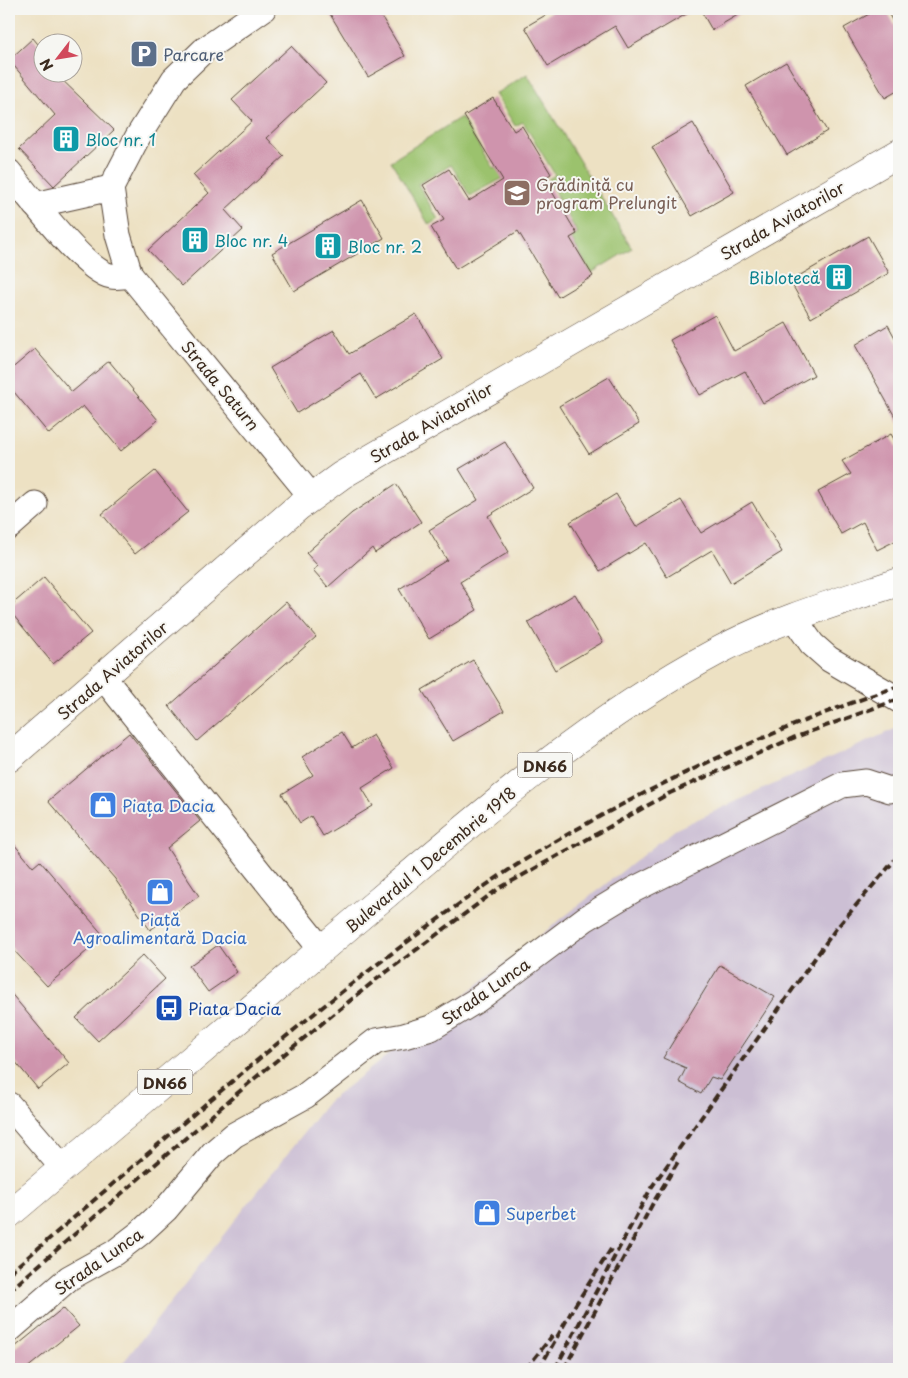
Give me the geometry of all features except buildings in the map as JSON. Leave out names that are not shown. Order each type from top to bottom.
[{"type":"main road","name":"Strada Aviatorilor","points":[[9,758],[311,496],[342,475],[504,380],[899,153]]},
{"type":"main road","name":"Bulevardul 1 Decembrie 1918","points":[[9,1214],[451,839],[577,739],[652,690],[718,651],[793,617],[899,582]]},
{"type":"street","points":[[35,205],[111,188],[137,138],[174,79],[204,50],[263,9]]},
{"type":"street","points":[[9,172],[65,240],[98,271],[110,276],[130,276]]},
{"type":"street","name":"Strada Saturn","points":[[111,188],[118,236],[130,276],[311,496]]},
{"type":"street","points":[[9,527],[35,504]]},
{"type":"street","points":[[793,617],[812,644],[830,659],[899,700]]},
{"type":"street","points":[[103,677],[321,949]]},
{"type":"street","name":"Strada Lunca","points":[[9,1330],[69,1278],[114,1252],[140,1233],[166,1209],[213,1153],[234,1135],[312,1091],[376,1041],[404,1036],[431,1028],[477,1000],[585,919],[625,895],[842,785],[866,782],[890,790],[899,787]]},
{"type":"street","points":[[9,1105],[63,1168]]},
{"type":"shaded area","points":[[899,727],[899,1369],[118,1369],[328,1102],[676,829]]},
{"type":"green space","points":[[527,74],[632,248],[591,273],[571,238],[578,234],[548,179],[555,175],[523,122],[515,126],[495,94]]},
{"type":"green space","points":[[461,117],[493,168],[500,164],[507,176],[470,196],[451,165],[418,184],[438,219],[429,225],[391,161]]},
{"type":"railway","points":[[9,1273],[250,1066],[348,986],[451,910],[505,873],[584,825],[671,780],[806,720],[899,686]]},
{"type":"railway","points":[[9,1291],[255,1078],[373,982],[498,889],[670,793],[793,738],[899,699]]},
{"type":"railway","points":[[555,1369],[651,1188],[835,930],[899,855]]},
{"type":"railway","points":[[564,1369],[653,1203],[679,1160]]},
{"type":"railway","points":[[539,1369],[574,1307],[611,1249]]},
{"type":"railway","points":[[526,1369],[552,1336]]},
{"type":"place","name":"Parcare","points":[[144,54]]},
{"type":"place","name":"Bloc nr. 1","points":[[66,139]]},
{"type":"place","name":"Grădiniță cu program Prelungit","points":[[517,193]]},
{"type":"place","name":"Bloc nr. 4","points":[[195,240]]},
{"type":"place","name":"Bloc nr. 2","points":[[328,246]]},
{"type":"place","name":"Biblotecă","points":[[839,277]]},
{"type":"place","name":"Piața Dacia","points":[[103,805]]},
{"type":"place","name":"Piață Agroalimentară Dacia","points":[[160,892]]},
{"type":"place","name":"Piata Dacia","points":[[169,1008]]},
{"type":"place","name":"Superbet","points":[[487,1213]]}]
